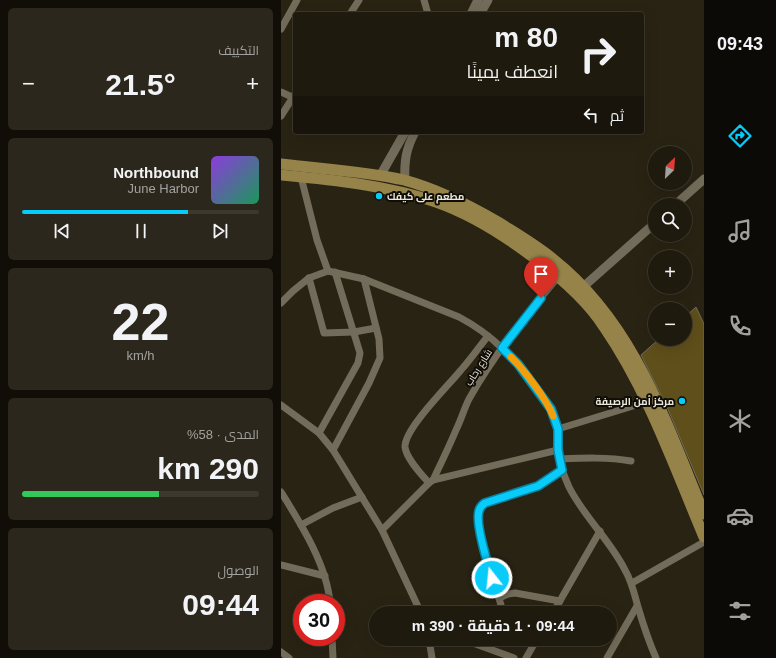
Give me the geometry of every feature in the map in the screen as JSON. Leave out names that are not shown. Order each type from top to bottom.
[{"type":"main road","points":[[281,164],[380,176],[417,184],[459,201],[478,211],[532,243],[555,260],[583,287],[610,319],[637,360],[654,393],[667,437],[704,537]]},
{"type":"main road","points":[[281,175],[378,187],[413,195],[438,203],[483,224],[525,250],[559,276],[604,325],[667,437],[704,514]]},
{"type":"main road","points":[[413,195],[417,184]]},
{"type":"street","points":[[281,30],[297,0]]},
{"type":"street","points":[[353,12],[359,0]]},
{"type":"street","points":[[424,0],[427,12]]},
{"type":"street","points":[[472,12],[478,0]]},
{"type":"street","points":[[482,12],[488,0]]},
{"type":"street","points":[[281,92],[293,95]]},
{"type":"street","points":[[281,116],[293,97]]},
{"type":"street","points":[[380,176],[404,134]]},
{"type":"street","points":[[405,181],[405,160],[407,150],[414,134]]},
{"type":"street","points":[[301,177],[317,240],[332,271],[360,353],[360,358],[319,433]]},
{"type":"street","points":[[683,198],[704,179]]},
{"type":"street","points":[[583,287],[648,229]]},
{"type":"street","points":[[281,303],[309,278],[332,271],[364,279],[459,317],[474,325],[502,348],[518,364],[548,405],[558,429],[558,450],[562,470],[569,487],[579,504],[617,555],[632,584],[637,606],[656,658]]},
{"type":"street","name":"شارع رحاب","points":[[431,481],[457,430],[468,401],[502,348],[523,319],[559,276]]},
{"type":"street","points":[[309,278],[323,331],[326,334],[354,332],[376,328]]},
{"type":"street","points":[[333,450],[369,383],[380,358],[379,339],[364,279]]},
{"type":"street","points":[[431,481],[412,462],[405,446],[406,440],[425,411],[462,369],[487,336]]},
{"type":"street","points":[[558,429],[646,402]]},
{"type":"street","points":[[281,405],[319,433],[333,450],[382,530],[418,606]]},
{"type":"street","points":[[382,530],[431,481],[558,450]]},
{"type":"street","points":[[560,460],[581,458],[631,461]]},
{"type":"street","points":[[501,606],[481,535],[478,516],[481,506],[485,503],[538,486],[562,470]]},
{"type":"street","points":[[281,492],[301,525],[325,576],[328,594]]},
{"type":"street","points":[[301,525],[333,508],[362,497]]},
{"type":"street","points":[[557,606],[600,531]]},
{"type":"street","points":[[632,584],[704,542]]},
{"type":"street","points":[[281,565],[325,576]]},
{"type":"street","points":[[499,598],[515,592],[560,601]]},
{"type":"street","points":[[607,658],[637,606]]},
{"type":"street","points":[[332,646],[333,658]]},
{"type":"street","points":[[430,646],[432,658]]},
{"type":"street","points":[[481,646],[514,658]]},
{"type":"street","points":[[526,658],[533,646]]},
{"type":"street","points":[[281,652],[288,658]]},
{"type":"building","name":"مركز أمن الرصيفة","points":[[696,307],[704,324],[704,495],[667,407],[641,355],[651,346],[692,346],[692,311]]},
{"type":"slow traffic","points":[[511,357],[518,364],[551,409],[553,416]]},
{"type":"place","name":"مطعم على كيفك","points":[[379,196]]},
{"type":"place","name":"مركز أمن الرصيفة","points":[[682,401]]},
{"type":"route","points":[[492,578],[481,535],[478,516],[481,506],[485,503],[538,486],[562,470],[558,450],[558,429],[551,409],[518,364],[502,348],[523,319],[541,298]]}]
